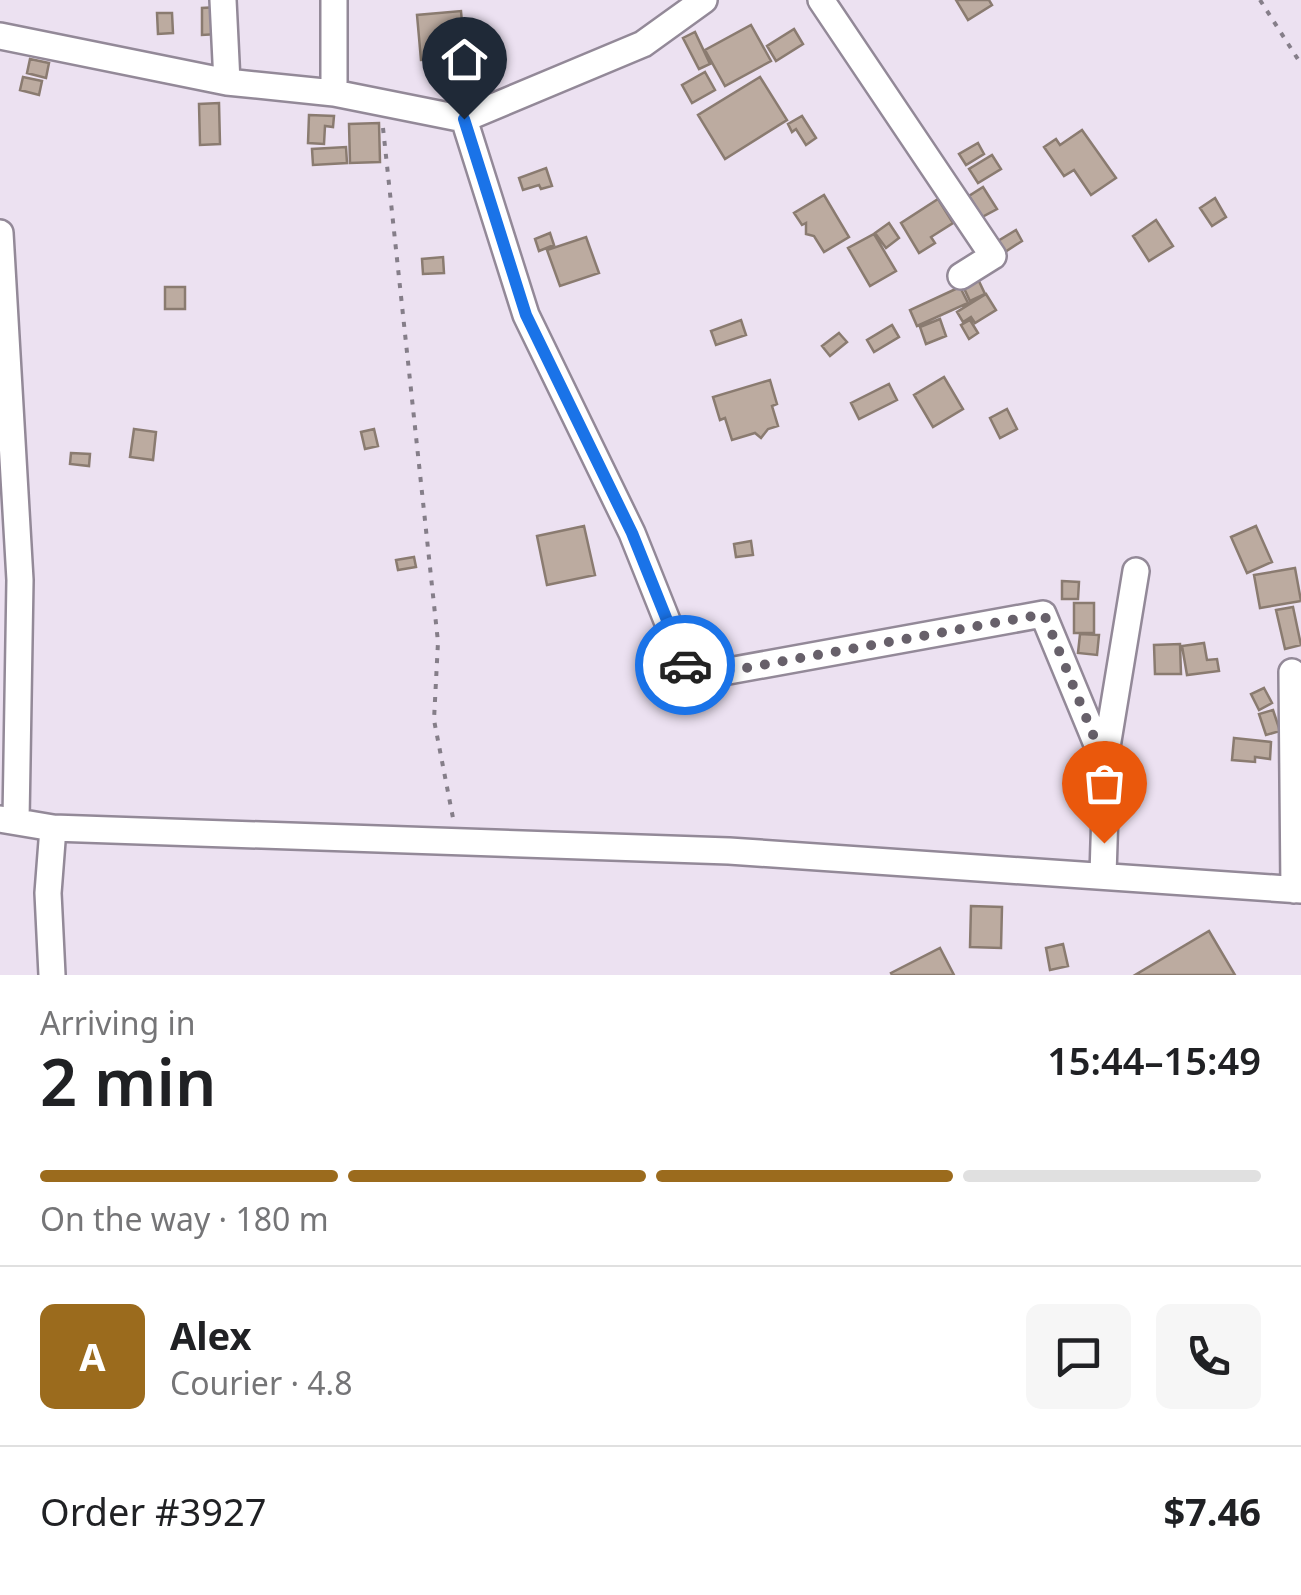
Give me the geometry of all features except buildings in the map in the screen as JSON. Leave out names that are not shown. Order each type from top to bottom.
[{"type":"street","points":[[223,0],[227,82]]},
{"type":"street","points":[[334,0],[334,93]]},
{"type":"street","points":[[0,36],[227,82],[334,93],[464,119],[643,44],[704,0]]},
{"type":"street","points":[[821,0],[993,256],[961,276]]},
{"type":"street","points":[[464,119],[526,315],[632,533],[690,678],[1044,614],[1096,742],[1107,747]]},
{"type":"street","points":[[0,234],[20,580],[8,819],[53,828],[728,852],[1297,890],[1292,672]]},
{"type":"street","points":[[1103,875],[1107,747],[1136,571]]},
{"type":"street","points":[[52,975],[48,893],[53,828]]},
{"type":"path","points":[[1260,0],[1301,64]]},
{"type":"path","points":[[380,103],[438,642],[434,720],[458,842]]},
{"type":"way so far","points":[[685,665],[690,678],[1044,614],[1096,742],[1107,747],[1104,843]]},
{"type":"route","points":[[464,119],[526,315],[632,533],[685,665]]}]
